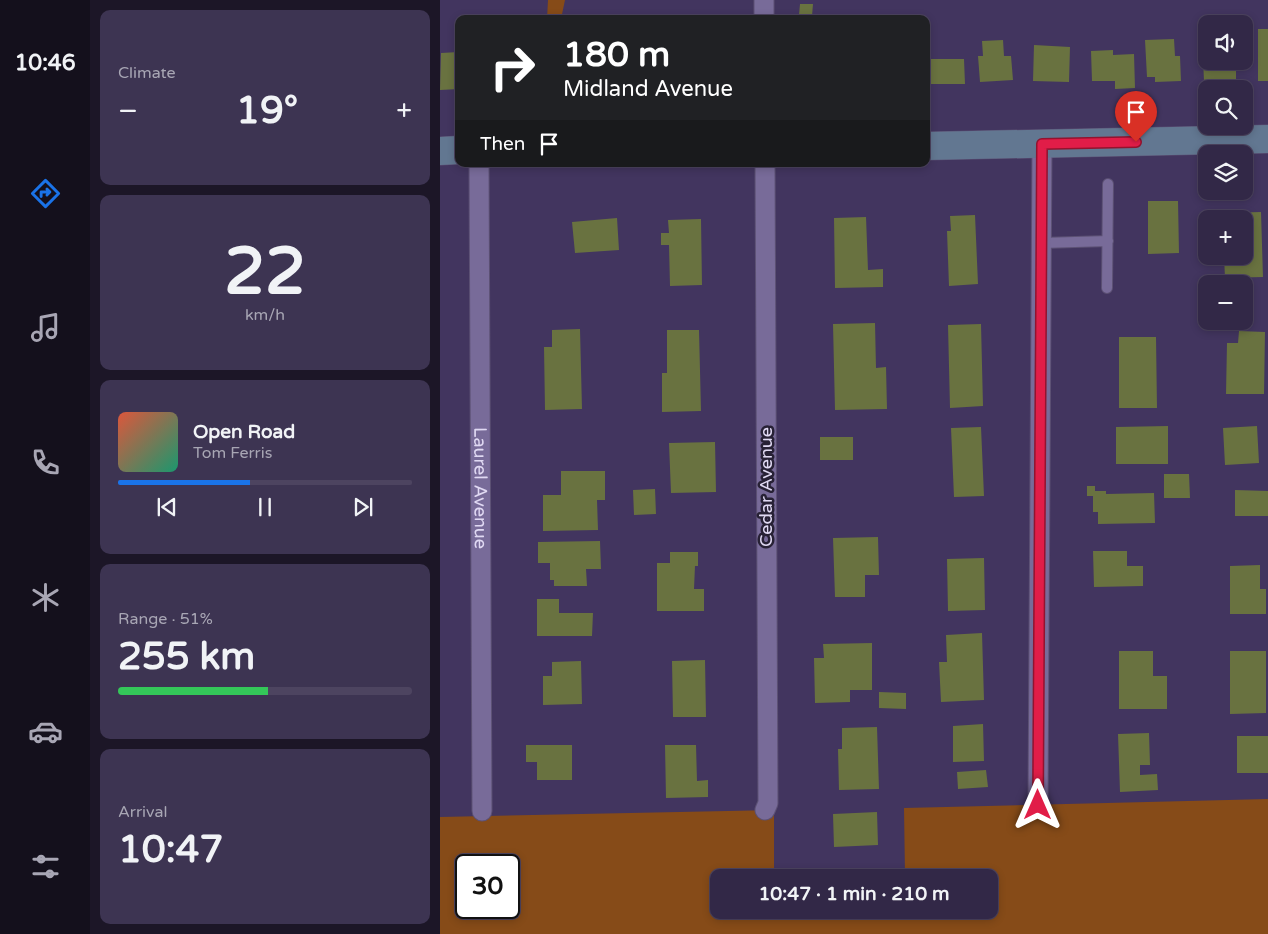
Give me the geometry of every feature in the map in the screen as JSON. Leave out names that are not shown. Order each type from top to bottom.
[{"type":"street","points":[[764,0],[764,15]]},
{"type":"street","points":[[930,146],[1268,139]]},
{"type":"street","points":[[1038,805],[1042,144]]},
{"type":"street","points":[[440,150],[455,150]]},
{"type":"street","name":"Laurel Avenue","points":[[479,167],[482,811]]},
{"type":"street","name":"Cedar Avenue","points":[[765,167],[768,793],[765,810]]},
{"type":"lane","points":[[1107,288],[1108,184]]},
{"type":"lane","points":[[1042,243],[1108,241]]},
{"type":"shaded area","points":[[548,0],[565,0],[562,15],[547,15]]},
{"type":"shaded area","points":[[1268,799],[1268,934],[440,934],[440,817],[774,810],[774,869],[710,869],[710,919],[998,919],[998,869],[905,869],[904,808]]},
{"type":"building","points":[[800,4],[813,4],[812,15],[799,15]]},
{"type":"building","points":[[1258,29],[1268,29],[1268,81],[1258,81]]},
{"type":"building","points":[[1174,39],[1175,56],[1180,56],[1181,81],[1155,82],[1155,77],[1147,77],[1145,40]]},
{"type":"building","points":[[1003,40],[1004,56],[1011,56],[1013,80],[980,82],[978,56],[983,56],[982,41]]},
{"type":"building","points":[[1034,45],[1070,47],[1069,82],[1033,81]]},
{"type":"building","points":[[1113,50],[1113,55],[1134,54],[1135,88],[1115,89],[1115,81],[1092,81],[1091,51]]},
{"type":"building","points":[[455,52],[455,89],[440,90],[441,53]]},
{"type":"building","points":[[930,59],[964,59],[965,84],[930,84]]},
{"type":"building","points":[[1204,70],[1236,70],[1236,80],[1204,80]]},
{"type":"building","points":[[1148,201],[1178,201],[1179,253],[1148,254]]},
{"type":"building","points":[[1253,212],[1261,212],[1263,277],[1225,275],[1224,265],[1253,265]]},
{"type":"building","points":[[975,215],[978,284],[949,286],[947,231],[951,231],[950,216]]},
{"type":"building","points":[[866,217],[868,270],[883,269],[883,287],[835,288],[834,218]]},
{"type":"building","points":[[617,218],[619,250],[575,253],[572,222]]},
{"type":"building","points":[[701,219],[702,285],[670,286],[669,245],[661,245],[661,233],[669,233],[668,220]]},
{"type":"building","points":[[875,323],[876,368],[886,367],[887,409],[835,410],[833,324]]},
{"type":"building","points":[[981,324],[983,406],[950,408],[948,325]]},
{"type":"building","points":[[580,329],[582,409],[545,410],[544,347],[552,347],[552,330]]},
{"type":"building","points":[[667,330],[699,330],[701,411],[662,412],[662,373],[667,373]]},
{"type":"building","points":[[1239,331],[1265,332],[1264,394],[1226,394],[1227,343],[1238,343]]},
{"type":"building","points":[[1119,337],[1156,337],[1157,408],[1119,408]]},
{"type":"building","points":[[1168,426],[1168,464],[1116,464],[1116,427]]},
{"type":"building","points":[[1257,426],[1259,463],[1225,465],[1223,428]]},
{"type":"building","points":[[981,427],[984,496],[954,497],[951,428]]},
{"type":"building","points":[[820,437],[853,437],[853,460],[820,460]]},
{"type":"building","points":[[715,442],[716,492],[671,493],[669,443]]},
{"type":"building","points":[[561,471],[605,471],[605,500],[597,500],[598,530],[543,531],[543,495],[561,495]]},
{"type":"building","points":[[1164,474],[1189,474],[1190,498],[1164,498]]},
{"type":"building","points":[[1087,486],[1095,486],[1095,491],[1106,491],[1106,494],[1154,493],[1155,523],[1098,524],[1098,512],[1093,512],[1093,496],[1087,496]]},
{"type":"building","points":[[655,489],[656,514],[634,515],[633,490]]},
{"type":"building","points":[[1235,490],[1268,491],[1268,516],[1235,516]]},
{"type":"building","points":[[878,537],[879,575],[865,575],[865,597],[835,597],[833,538]]},
{"type":"building","points":[[600,541],[601,569],[586,569],[587,586],[554,586],[554,580],[550,580],[550,563],[538,563],[538,542]]},
{"type":"building","points":[[1093,551],[1127,551],[1127,566],[1143,566],[1143,586],[1094,587]]},
{"type":"building","points":[[670,552],[698,552],[698,566],[695,566],[694,589],[704,589],[704,611],[657,611],[657,563],[670,563]]},
{"type":"building","points":[[984,558],[985,610],[948,611],[947,559]]},
{"type":"building","points":[[1260,565],[1260,589],[1266,589],[1266,614],[1230,614],[1230,566]]},
{"type":"building","points":[[537,599],[559,599],[559,613],[593,613],[592,636],[537,636]]},
{"type":"building","points":[[982,633],[984,700],[941,702],[939,662],[947,662],[946,635]]},
{"type":"building","points":[[872,643],[872,690],[850,690],[850,702],[815,703],[814,658],[824,658],[823,644]]},
{"type":"building","points":[[1119,651],[1153,651],[1153,676],[1167,676],[1167,709],[1119,709]]},
{"type":"building","points":[[1230,651],[1266,651],[1266,713],[1230,714]]},
{"type":"building","points":[[705,660],[706,717],[673,717],[672,661]]},
{"type":"building","points":[[581,661],[582,704],[543,705],[543,676],[552,676],[552,662]]},
{"type":"building","points":[[879,692],[906,693],[906,709],[879,708]]},
{"type":"building","points":[[983,724],[984,761],[953,762],[953,726]]},
{"type":"building","points":[[877,727],[879,789],[839,790],[838,749],[842,749],[842,728]]},
{"type":"building","points":[[1149,733],[1150,765],[1140,765],[1140,775],[1157,774],[1158,790],[1120,792],[1118,734]]},
{"type":"building","points":[[1237,736],[1268,736],[1268,773],[1237,773]]},
{"type":"building","points":[[526,745],[572,745],[572,780],[537,780],[537,762],[526,762]]},
{"type":"building","points":[[665,745],[696,745],[697,781],[708,780],[708,797],[666,798]]},
{"type":"building","points":[[986,770],[988,787],[958,789],[957,772]]},
{"type":"building","points":[[877,812],[878,845],[834,847],[833,814]]},
{"type":"route","points":[[1038,805],[1042,144],[1136,142]]}]
